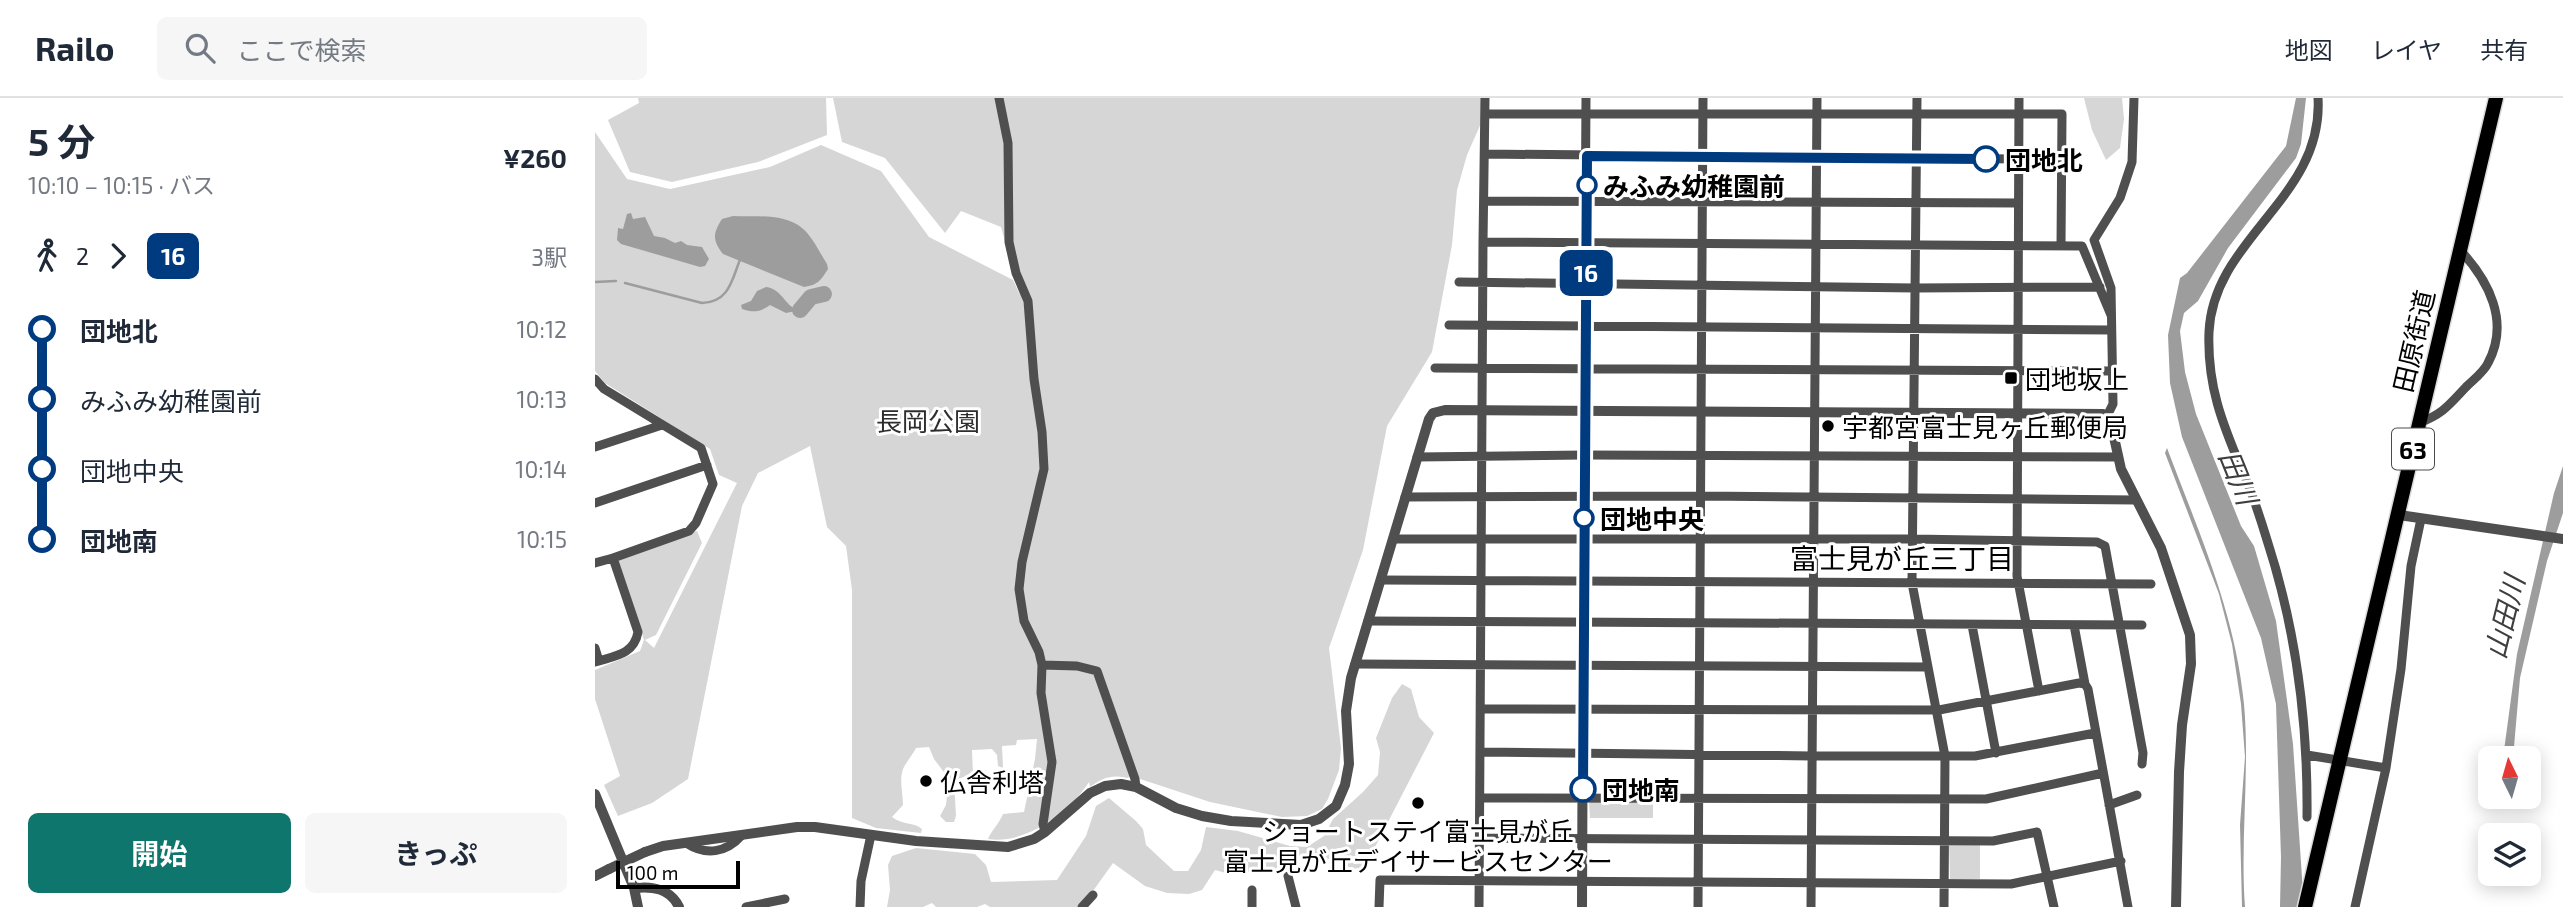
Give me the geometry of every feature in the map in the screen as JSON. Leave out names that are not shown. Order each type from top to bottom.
[{"type":"main road","name":"田原街道","points":[[2305,907],[2496,98]]},
{"type":"street","points":[[999,98],[1008,143],[1009,242],[1016,273],[1028,301],[1034,379],[1042,432],[1044,469],[1022,562],[1019,589],[1024,621],[1039,652],[1042,665],[1041,693],[1052,762],[1043,824],[1045,832]]},
{"type":"street","points":[[1479,907],[1485,98]]},
{"type":"street","points":[[1582,907],[1586,98]]},
{"type":"street","points":[[1698,907],[1703,98]]},
{"type":"street","points":[[1811,907],[1817,98]]},
{"type":"street","points":[[1917,98],[1912,583],[1945,757],[1944,907]]},
{"type":"street","points":[[2019,98],[2016,371],[2018,583],[2039,691]]},
{"type":"street","points":[[2107,416],[2113,404],[2111,288],[2094,240],[2120,198],[2131,162],[2134,98]]},
{"type":"street","points":[[2307,817],[2307,755],[2302,707],[2283,601],[2267,540],[2217,410],[2209,365],[2209,329],[2217,294],[2235,257],[2301,172],[2313,148],[2318,98]]},
{"type":"street","points":[[1485,114],[2062,114],[2061,246]]},
{"type":"street","points":[[1485,154],[2018,159]]},
{"type":"street","points":[[1484,201],[1916,204],[2018,202]]},
{"type":"street","points":[[1483,242],[2082,246],[2111,315]]},
{"type":"street","points":[[2419,423],[2438,416],[2488,364],[2495,341],[2498,318],[2493,301],[2477,268],[2460,250]]},
{"type":"street","points":[[1459,282],[1915,288],[2100,287]]},
{"type":"street","points":[[1449,326],[2112,330]]},
{"type":"street","points":[[1435,368],[2112,371]]},
{"type":"street","points":[[595,379],[599,391],[701,448],[713,484],[696,523],[689,531],[595,564]]},
{"type":"street","points":[[595,876],[663,846],[815,827],[871,835],[1008,847],[1034,839],[1045,832],[1090,793],[1105,786],[1121,784],[1136,787],[1176,808],[1202,816],[1231,821],[1301,825],[1319,819],[1336,806],[1345,785],[1349,764],[1346,711],[1355,664],[1417,457],[1433,413],[1445,410],[1483,410],[2102,414],[2110,419],[2118,457],[2167,564],[2190,635],[2191,664],[2182,725],[2179,772],[2175,907]]},
{"type":"street","points":[[595,447],[662,425]]},
{"type":"street","points":[[1417,457],[2118,457]]},
{"type":"street","points":[[595,503],[707,465]]},
{"type":"street","points":[[1405,496],[2136,500]]},
{"type":"street","points":[[2399,514],[2563,539]]},
{"type":"street","points":[[2355,907],[2386,768],[2401,669],[2411,566],[2421,519]]},
{"type":"street","points":[[1393,539],[1913,539],[2097,542],[2105,545],[2114,584],[2143,753],[2142,764]]},
{"type":"street","points":[[595,648],[597,662],[628,651],[636,643],[638,632],[613,558]]},
{"type":"street","points":[[1381,580],[2151,584]]},
{"type":"street","points":[[1368,621],[2142,625]]},
{"type":"street","points":[[1972,625],[1996,752]]},
{"type":"street","points":[[2074,625],[2128,907]]},
{"type":"street","points":[[1355,664],[1928,667]]},
{"type":"street","points":[[1042,665],[1077,666],[1097,671],[1136,787]]},
{"type":"street","points":[[1481,709],[1936,710],[2085,684]]},
{"type":"street","points":[[1481,752],[1945,757],[1996,752],[2095,733]]},
{"type":"street","points":[[2307,755],[2386,768]]},
{"type":"street","points":[[1480,798],[1986,799],[2103,773]]},
{"type":"street","points":[[595,794],[634,888],[638,907]]},
{"type":"street","points":[[2109,804],[2137,795]]},
{"type":"street","points":[[1480,838],[1993,841],[2037,832],[2054,907]]},
{"type":"street","points":[[860,907],[871,835]]},
{"type":"street","points":[[1379,907],[1380,880],[2011,884],[2121,861]]},
{"type":"street","points":[[1288,876],[1296,907]]},
{"type":"street","points":[[634,888],[650,887],[661,890],[671,896],[679,907]]},
{"type":"street","points":[[1252,890],[1252,907]]},
{"type":"street","points":[[1082,907],[1093,895]]},
{"type":"street","points":[[746,907],[785,899]]},
{"type":"green space","points":[[638,98],[826,98],[827,135],[758,162],[672,182],[630,172],[608,120],[639,103]]},
{"type":"green space","name":"長岡公園","points":[[833,98],[1486,98],[1482,121],[1467,155],[1457,190],[1452,245],[1432,352],[1387,426],[1363,550],[1329,648],[1341,748],[1339,770],[1322,809],[1307,816],[1282,817],[1210,802],[1131,776],[1112,777],[1090,787],[1089,782],[1058,815],[1031,832],[1002,840],[988,839],[1003,814],[1024,812],[1037,739],[1017,740],[1016,745],[1002,746],[1003,768],[998,766],[997,755],[992,749],[972,750],[973,774],[954,780],[954,822],[946,822],[940,816],[946,805],[949,779],[934,759],[929,747],[916,748],[904,766],[901,778],[903,805],[892,817],[919,827],[922,829],[921,833],[876,828],[852,818],[852,590],[846,546],[827,527],[810,446],[758,473],[742,506],[688,779],[652,803],[618,816],[604,785],[620,776],[595,699],[595,670],[640,651],[644,640],[616,558],[697,531],[702,543],[656,635],[645,640],[654,648],[737,483],[719,475],[710,449],[605,383],[595,371],[595,132],[627,179],[670,189],[770,167],[821,145],[881,171],[929,237],[1013,280],[1020,295],[1001,227],[961,211],[945,233],[885,158],[842,142]]},
{"type":"green space","points":[[2084,98],[2122,98],[2124,119],[2120,148],[2106,160],[2092,130]]},
{"type":"green space","points":[[1402,684],[1411,689],[1419,717],[1434,733],[1373,851],[1361,868],[1348,869],[1337,860],[1286,854],[1275,870],[1226,873],[1215,870],[1202,890],[1189,894],[1167,893],[1145,886],[1113,863],[1083,905],[1077,907],[990,907],[985,904],[977,907],[936,907],[932,903],[923,907],[887,907],[890,890],[888,865],[892,856],[916,848],[975,854],[986,865],[991,882],[1057,880],[1086,836],[1096,806],[1109,798],[1136,821],[1143,829],[1146,845],[1174,871],[1188,871],[1201,850],[1206,827],[1238,831],[1290,846],[1307,847],[1324,836],[1333,819],[1378,775],[1380,752],[1376,738],[1392,698]]},
{"type":"green space","points":[[1592,800],[1653,800],[1653,818],[1590,818],[1589,803]]},
{"type":"green space","points":[[1980,844],[1980,879],[1950,879],[1949,845]]},
{"type":"shaded area","points":[[2296,98],[2306,98],[2301,144],[2296,158],[2228,248],[2198,301],[2184,313],[2180,331],[2185,372],[2196,414],[2241,526],[2254,546],[2276,621],[2293,744],[2304,907],[2280,907],[2276,704],[2261,638],[2182,437],[2170,383],[2168,335],[2180,278],[2187,273],[2286,146]]},
{"type":"shaded area","points":[[631,213],[633,219],[645,217],[654,236],[675,243],[681,241],[687,245],[702,247],[709,259],[705,266],[700,267],[621,244],[617,240],[618,228],[623,229],[627,214]]},
{"type":"shaded area","points":[[733,216],[769,217],[795,223],[806,231],[828,269],[819,281],[804,287],[723,254],[715,240],[715,233],[722,219]]},
{"type":"shaded area","points":[[766,287],[777,291],[791,306],[800,310],[786,313],[770,305],[757,311],[742,309],[741,305],[751,301],[757,291]]},
{"type":"shaded area","points":[[2167,448],[2214,573],[2233,637],[2239,670],[2246,729],[2245,907],[2242,907],[2240,825],[2245,757],[2232,644],[2219,594],[2165,453]]},
{"type":"shaded area","points":[[2563,466],[2563,513],[2547,561],[2520,678],[2514,746],[2505,746],[2517,654],[2554,493]]},
{"type":"waterway","points":[[625,283],[702,303],[711,302],[729,288],[741,257]]},
{"type":"waterway","points":[[595,282],[616,281]]},
{"type":"waterway","points":[[800,310],[811,297],[824,294]]},
{"type":"bus line","name":"16","points":[[1583,789],[1587,156],[1986,159]]},
{"type":"place","name":"団地北","points":[[1986,159]]},
{"type":"place","name":"みふみ幼稚園前","points":[[1587,185]]},
{"type":"place","name":"団地坂上","points":[[2011,378]]},
{"type":"place","name":"宇都宮富士見ヶ丘郵便局","points":[[1828,426]]},
{"type":"place","name":"団地中央","points":[[1584,518]]},
{"type":"place","name":"仏舎利塔","points":[[926,781]]},
{"type":"place","name":"団地南","points":[[1583,789]]},
{"type":"place","name":"ショートステイ富士見が丘 富士見が丘デイサービスセンター","points":[[1418,803]]},
{"type":"district","name":"富士見が丘三丁目","points":[[1902,558]]},
{"type":"water label","name":"田川","points":[[2239,477]]},
{"type":"water label","name":"山田川","points":[[2504,617]]}]
